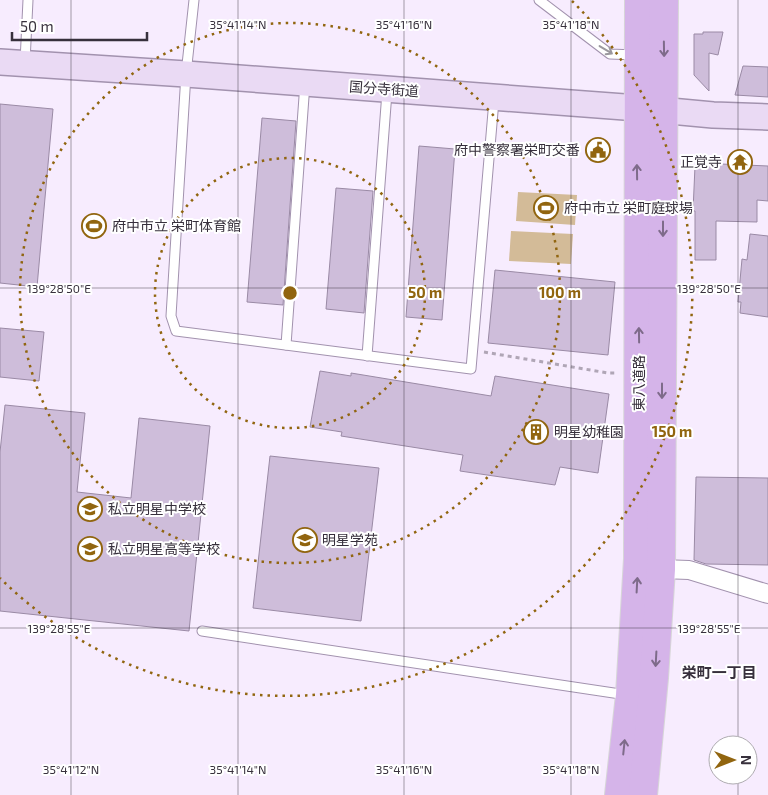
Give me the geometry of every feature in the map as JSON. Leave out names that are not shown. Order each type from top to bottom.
[{"type":"main road","name":"東八道路","points":[[619,795],[641,697],[661,569],[651,109],[638,55],[639,0]]},
{"type":"main road","name":"東八道路","points":[[643,795],[638,559],[639,373],[651,109],[664,0]]},
{"type":"main road","name":"国分寺街道","points":[[0,62],[25,62],[712,115],[768,117]]},
{"type":"street","points":[[661,569],[689,570],[768,594]]},
{"type":"lane","points":[[25,62],[28,0]]},
{"type":"lane","points":[[194,0],[186,74],[171,316],[176,331],[471,369],[494,97]]},
{"type":"lane","points":[[539,0],[610,54],[638,55]]},
{"type":"lane","points":[[286,345],[305,83]]},
{"type":"lane","points":[[367,356],[387,89]]},
{"type":"lane","points":[[202,631],[641,697]]},
{"type":"path","points":[[472,350],[608,373],[639,373]]},
{"type":"shaded area","name":"府中市立 栄町庭球場","points":[[518,192],[577,195],[575,225],[516,221]]},
{"type":"shaded area","points":[[511,231],[573,234],[571,264],[509,261]]},
{"type":"building","points":[[703,32],[723,32],[718,55],[709,53],[709,91],[694,75],[694,34],[703,34]]},
{"type":"building","points":[[743,66],[768,67],[768,97],[735,95]]},
{"type":"building","points":[[0,104],[53,109],[37,287],[0,283]]},
{"type":"building","points":[[262,118],[296,121],[283,305],[247,302]]},
{"type":"building","points":[[419,146],[455,149],[442,320],[406,317]]},
{"type":"building","points":[[705,156],[721,160],[721,164],[768,166],[768,201],[757,200],[757,222],[716,221],[716,260],[695,260],[695,211],[693,211],[695,166]]},
{"type":"building","points":[[336,188],[373,191],[364,313],[326,309]]},
{"type":"building","points":[[750,234],[768,236],[768,317],[740,313],[741,302],[738,302],[742,259],[747,260]]},
{"type":"building","points":[[495,270],[615,282],[608,355],[488,343]]},
{"type":"building","points":[[0,328],[44,332],[39,381],[0,377]]},
{"type":"building","points":[[320,371],[351,376],[351,373],[491,396],[495,376],[609,394],[598,473],[560,467],[555,485],[460,471],[463,455],[341,436],[342,432],[310,427]]},
{"type":"building","points":[[5,405],[85,413],[77,492],[131,498],[139,418],[210,426],[189,631],[0,611],[0,452]]},
{"type":"building","points":[[270,456],[379,468],[361,621],[253,608]]},
{"type":"building","points":[[696,477],[768,478],[768,565],[706,564],[694,560]]},
{"type":"place","name":"府中警察署栄町交番","points":[[598,150]]},
{"type":"place","name":"正覚寺","points":[[740,162]]},
{"type":"place","name":"府中市立 栄町庭球場","points":[[546,208]]},
{"type":"place","name":"府中市立 栄町体育館","points":[[94,226]]},
{"type":"place","name":"明星幼稚園","points":[[536,432]]},
{"type":"place","name":"私立明星中学校","points":[[90,509]]},
{"type":"place","name":"明星学苑","points":[[305,540]]},
{"type":"place","name":"私立明星高等学校","points":[[90,549]]},
{"type":"district","name":"栄町一丁目","points":[[719,673]]}]
